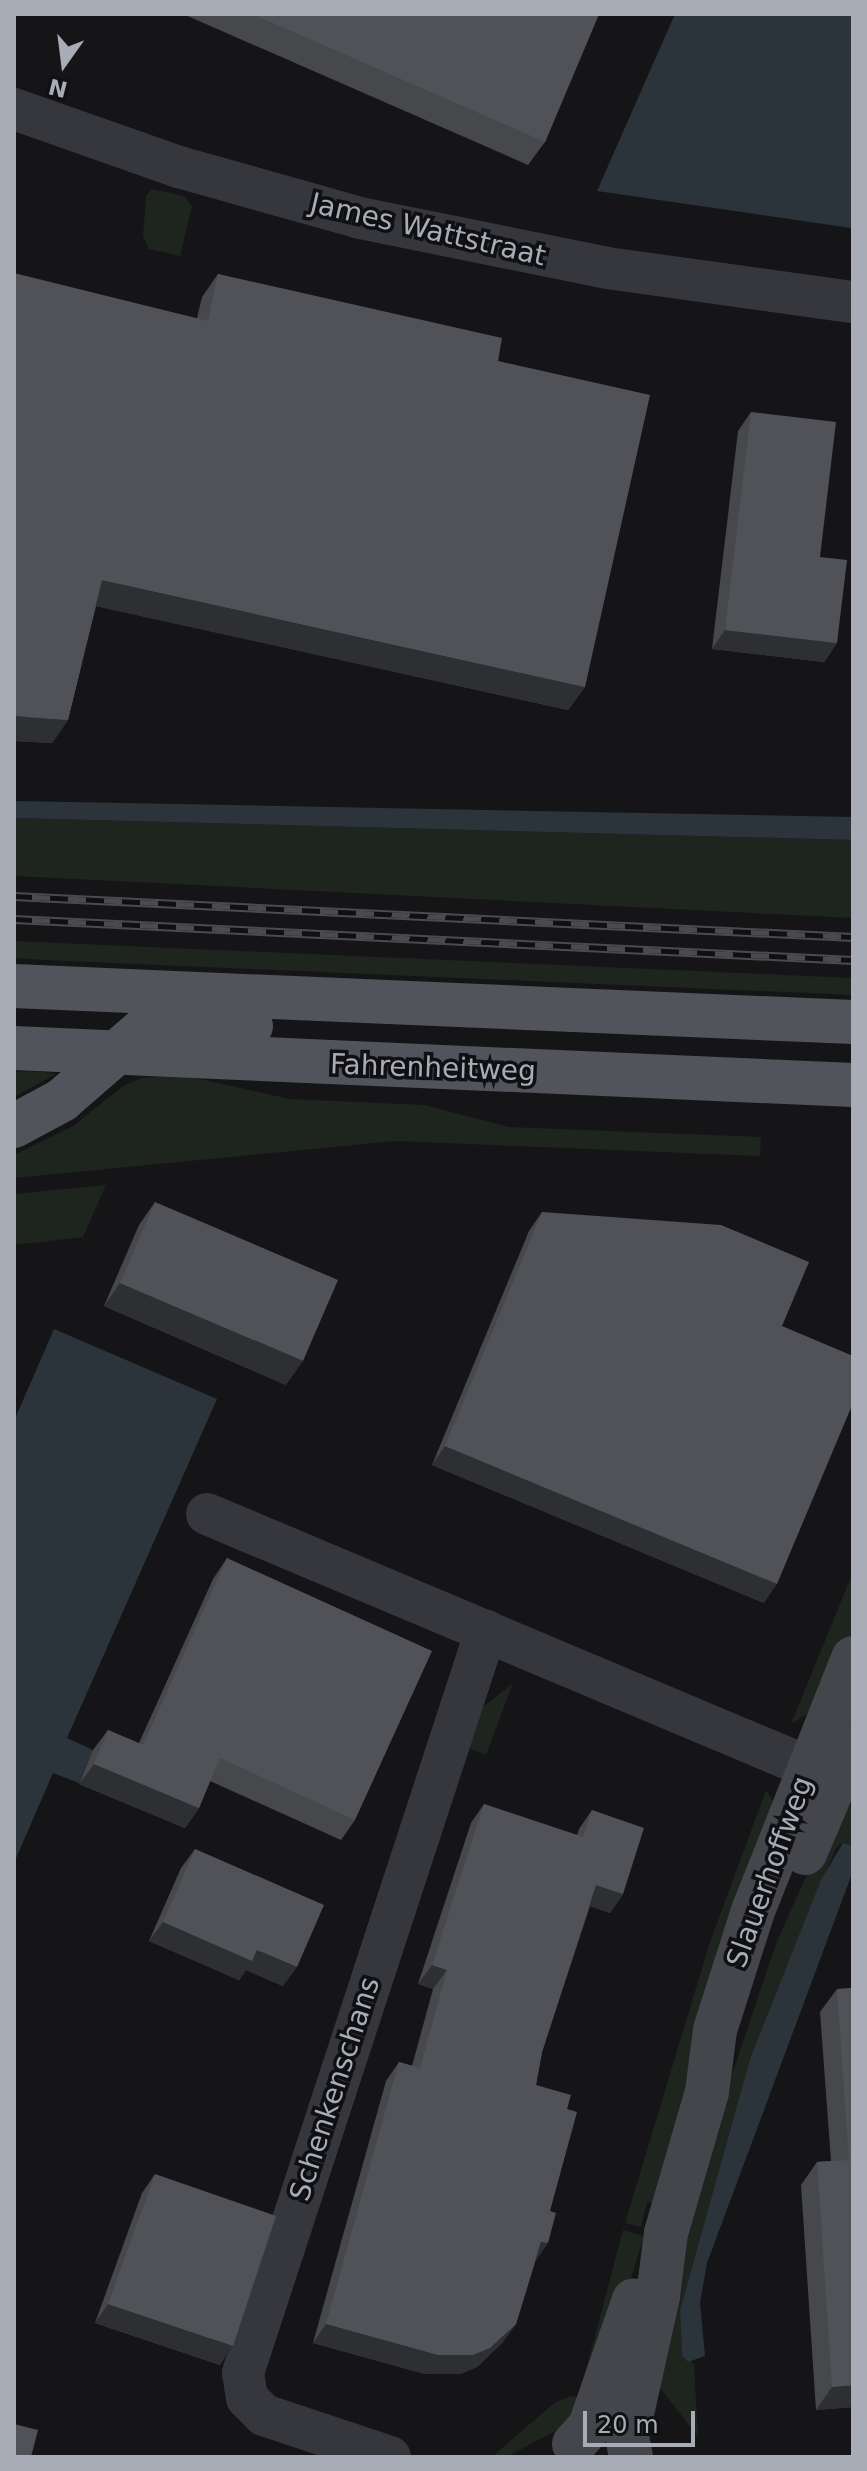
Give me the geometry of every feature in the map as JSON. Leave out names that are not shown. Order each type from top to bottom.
[{"type":"main road","points":[[14,986],[853,1022]]},
{"type":"main road","points":[[14,1126],[62,1100],[147,1026],[252,1026],[306,998]]},
{"type":"main road","name":"Fahrenheitweg","points":[[14,1048],[853,1085]]},
{"type":"main road","name":"Slauerhoffweg","points":[[628,2457],[627,2436],[658,2296],[666,2233],[707,2092],[715,2030],[734,1966],[808,1767],[853,1658]]},
{"type":"main road","name":"Slauerhoffweg","points":[[707,2092],[734,2036],[769,1936],[853,1741]]},
{"type":"main road","name":"Slauerhoffweg","points":[[560,2450],[590,2426],[636,2294],[666,2233]]},
{"type":"main road","points":[[560,2450],[605,2446],[628,2457]]},
{"type":"street","name":"James Wattstraat","points":[[14,109],[179,167],[360,218],[594,266],[853,302]]},
{"type":"street","points":[[207,1514],[808,1767]]},
{"type":"street","name":"Schenkenschans","points":[[390,2457],[264,2415],[247,2398],[243,2373],[486,1631]]},
{"type":"shaded area","points":[[675,14],[853,14],[851,228],[597,191]]},
{"type":"shaded area","points":[[152,189],[184,196],[192,206],[180,256],[149,249],[143,236],[146,196]]},
{"type":"shaded area","points":[[14,801],[853,817],[853,840],[14,818]]},
{"type":"shaded area","points":[[14,818],[853,840],[853,918],[14,876]]},
{"type":"shaded area","points":[[14,941],[853,978],[853,995],[44,960],[14,958]]},
{"type":"shaded area","points":[[14,1071],[45,1072],[56,1074],[14,1097]]},
{"type":"shaded area","points":[[182,1075],[290,1099],[424,1105],[509,1127],[761,1137],[760,1156],[395,1141],[14,1178],[14,1155],[73,1126],[123,1086],[142,1078]]},
{"type":"shaded area","points":[[106,1185],[83,1237],[14,1245],[14,1194]]},
{"type":"shaded area","points":[[54,1329],[217,1399],[67,1738],[93,1750],[79,1783],[53,1773],[14,1863],[14,1421]]},
{"type":"shaded area","points":[[853,1572],[853,1630],[822,1705],[791,1724]]},
{"type":"shaded area","points":[[513,1683],[486,1755],[467,1747],[483,1707]]},
{"type":"shaded area","points":[[766,1790],[774,1803],[653,2203],[647,2202],[641,2227],[625,2223],[709,1945]]},
{"type":"shaded area","points":[[853,1804],[853,1846],[843,1843],[836,1848],[750,2059],[680,2310],[682,2355],[694,2364],[698,2437],[651,2376],[667,2297],[722,2104],[777,1941],[828,1828]]},
{"type":"shaded area","points":[[843,1843],[853,1846],[853,1871],[707,2263],[700,2303],[705,2356],[688,2362],[682,2355],[680,2310],[750,2059],[821,1880]]},
{"type":"shaded area","points":[[623,2230],[644,2236],[627,2291],[585,2374]]},
{"type":"shaded area","points":[[571,2396],[581,2398],[565,2426],[506,2457],[492,2457],[554,2403]]},
{"type":"building","points":[[252,14],[599,14],[545,142]]},
{"type":"building","points":[[14,273],[208,321],[218,274],[502,338],[498,361],[650,395],[585,687],[102,580],[68,720],[14,716]]},
{"type":"building","points":[[751,412],[836,422],[820,557],[847,560],[837,643],[725,630]]},
{"type":"building","points":[[155,1202],[338,1280],[303,1361],[120,1283]]},
{"type":"building","points":[[542,1212],[721,1225],[809,1262],[782,1326],[853,1356],[853,1403],[777,1584],[445,1446]]},
{"type":"building","points":[[227,1558],[432,1651],[355,1820],[220,1758],[199,1808],[94,1764],[108,1730],[143,1745]]},
{"type":"building","points":[[484,1804],[583,1837],[592,1810],[644,1828],[623,1894],[596,1885],[542,2052],[536,2085],[571,2095],[567,2109],[577,2112],[550,2211],[556,2213],[548,2243],[541,2242],[516,2324],[490,2348],[473,2355],[438,2355],[326,2324],[399,2062],[420,2068],[447,1970],[432,1965]]},
{"type":"building","points":[[195,1849],[324,1905],[297,1967],[257,1950],[252,1961],[163,1922]]},
{"type":"building","points":[[853,1988],[853,2385],[832,2387],[817,2162],[849,2160],[837,1989]]},
{"type":"building","points":[[155,2174],[276,2216],[233,2346],[108,2304]]},
{"type":"building","points":[[14,2424],[38,2430],[31,2457],[14,2457]]},
{"type":"railway","points":[[14,896],[853,937]]},
{"type":"railway","points":[[14,919],[853,960]]}]
